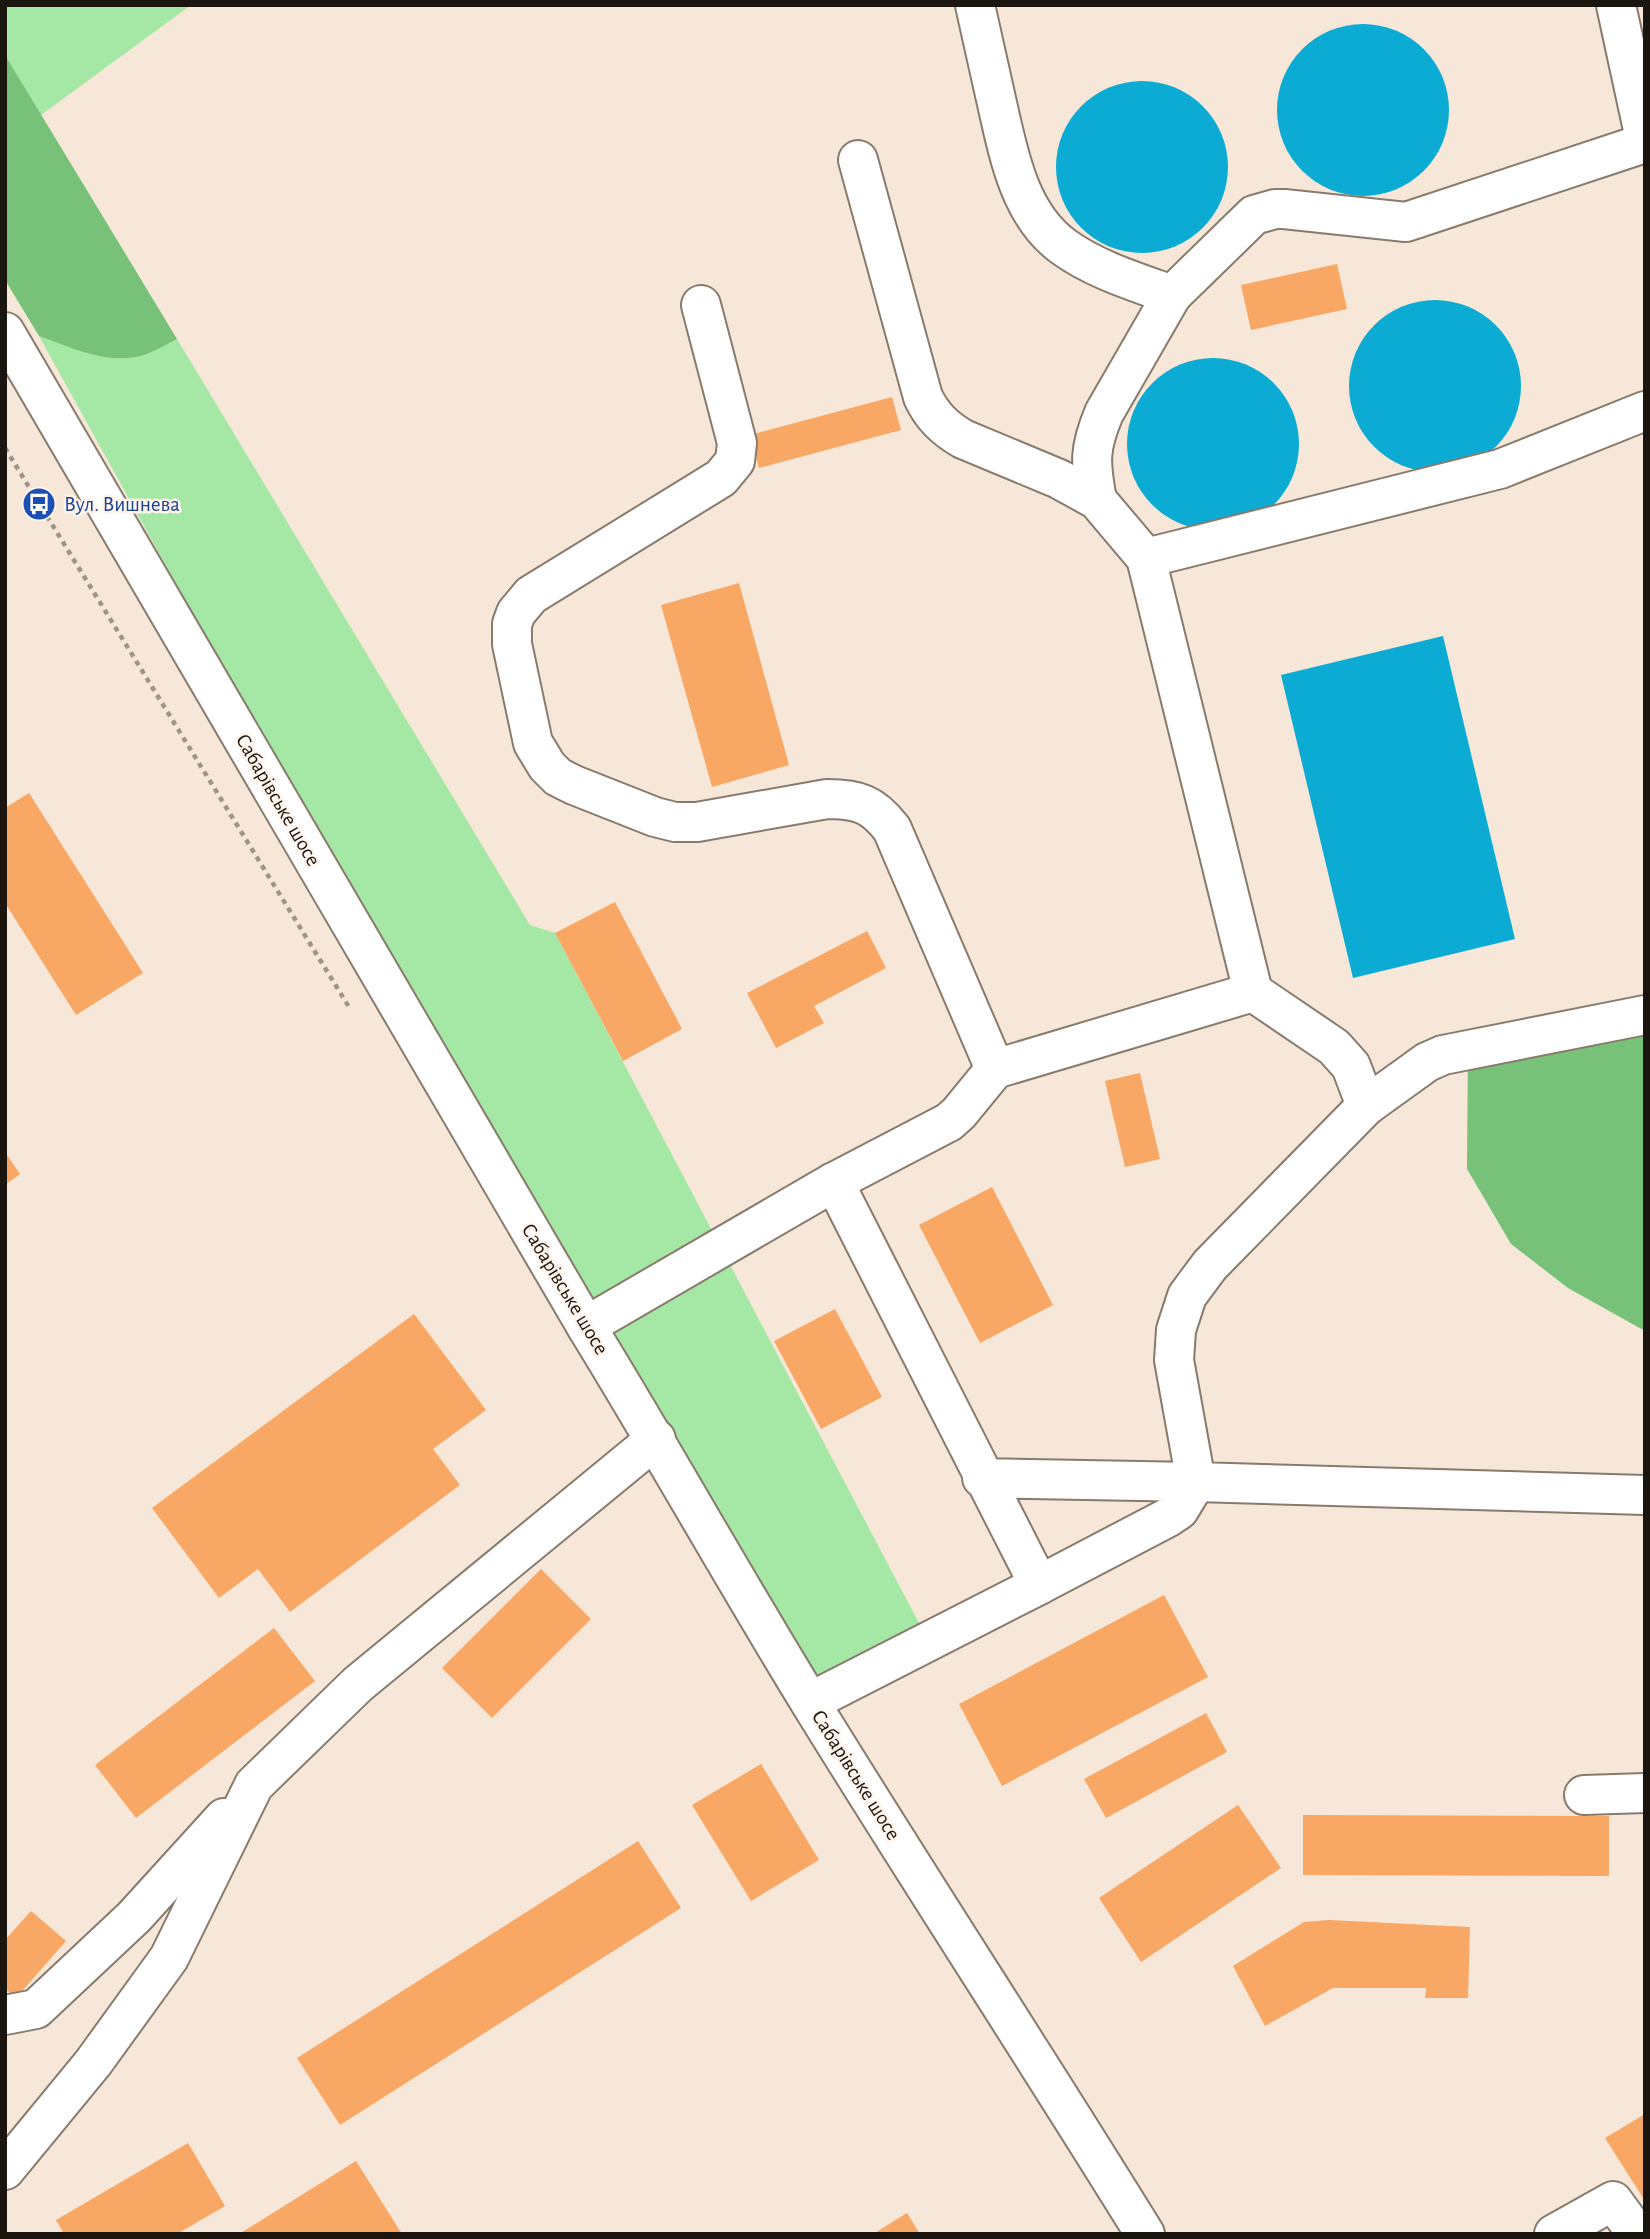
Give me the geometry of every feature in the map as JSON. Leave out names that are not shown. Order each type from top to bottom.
[{"type":"street","points":[[975,5],[1007,149],[1025,197],[1036,216],[1063,246],[1074,253],[1110,271],[1172,295]]},
{"type":"street","points":[[1097,500],[1090,460],[1096,431],[1104,413],[1172,295],[1254,215],[1284,209],[1406,222],[1645,141],[1616,5]]},
{"type":"street","points":[[858,160],[923,397],[930,411],[945,427],[963,439],[1059,479],[1097,500],[1146,558],[1253,992],[1334,1046],[1351,1066],[1366,1106]]},
{"type":"street","points":[[701,306],[737,443],[735,461],[721,478],[531,595],[516,613],[511,632],[533,743],[547,766],[558,777],[654,817],[675,822],[697,822],[827,799],[843,799],[872,807],[892,829],[995,1069]]},
{"type":"street","name":"Сабарівське шосе","points":[[5,332],[586,1326],[656,1439],[810,1702],[1145,2234]]},
{"type":"street","points":[[1146,558],[1500,469],[1645,411]]},
{"type":"street","points":[[586,1326],[834,1182],[949,1122],[995,1069],[1253,992]]},
{"type":"street","points":[[810,1702],[1180,1510],[1196,1482],[1174,1360],[1176,1330],[1187,1296],[1210,1265],[1366,1106],[1427,1062],[1443,1055],[1645,1015]]},
{"type":"street","points":[[834,1182],[982,1478],[1039,1585]]},
{"type":"street","points":[[5,2015],[36,2009],[134,1917],[254,1785],[358,1684],[656,1439]]},
{"type":"street","points":[[982,1478],[1645,1495]]},
{"type":"street","points":[[5,2170],[93,2063],[169,1958],[254,1785]]},
{"type":"street","points":[[1584,1795],[1645,1793]]},
{"type":"street","points":[[1554,2234],[1614,2201],[1637,2234]]},
{"type":"green space","points":[[5,5],[191,5],[41,115],[5,55]]},
{"type":"green space","points":[[5,55],[177,339],[147,354],[133,357],[106,357],[78,350],[39,336],[5,280]]},
{"type":"green space","points":[[39,336],[92,354],[120,358],[147,354],[177,339],[530,925],[555,933],[929,1642],[810,1702],[586,1326]]},
{"type":"green space","points":[[1645,1015],[1645,1331],[1568,1288],[1511,1244],[1467,1169],[1468,1049]]},
{"type":"water","points":[[1363,24],[1396,30],[1424,49],[1443,77],[1449,110],[1443,143],[1424,171],[1396,190],[1363,196],[1330,190],[1302,171],[1283,143],[1277,110],[1283,77],[1302,49],[1330,30]]},
{"type":"water","points":[[1142,81],[1175,87],[1203,106],[1222,134],[1228,167],[1222,200],[1203,228],[1175,247],[1142,253],[1109,247],[1081,228],[1062,200],[1056,167],[1062,134],[1081,106],[1109,87]]},
{"type":"water","points":[[1435,300],[1468,306],[1496,325],[1515,353],[1521,386],[1515,419],[1496,447],[1468,466],[1435,472],[1402,466],[1374,447],[1355,419],[1349,386],[1355,353],[1374,325],[1402,306]]},
{"type":"water","points":[[1213,358],[1246,364],[1274,383],[1293,411],[1299,444],[1293,477],[1274,505],[1246,524],[1213,530],[1180,524],[1152,505],[1133,477],[1127,444],[1133,411],[1152,383],[1180,364]]},
{"type":"water","points":[[1443,636],[1515,939],[1353,978],[1281,675]]},
{"type":"building","points":[[1337,264],[1347,309],[1251,330],[1241,285]]},
{"type":"building","points":[[892,397],[901,430],[759,468],[750,435]]},
{"type":"building","points":[[739,583],[789,765],[712,787],[661,605]]},
{"type":"building","points":[[29,793],[143,973],[76,1015],[5,903],[5,808]]},
{"type":"building","points":[[615,902],[682,1029],[623,1061],[555,933]]},
{"type":"building","points":[[867,931],[886,968],[814,1006],[824,1023],[776,1048],[747,993]]},
{"type":"building","points":[[1140,1073],[1160,1159],[1125,1167],[1105,1081]]},
{"type":"building","points":[[5,1152],[20,1174],[5,1185]]},
{"type":"building","points":[[992,1187],[1053,1305],[980,1343],[919,1225]]},
{"type":"building","points":[[835,1309],[882,1397],[821,1429],[774,1341]]},
{"type":"building","points":[[414,1314],[486,1410],[433,1449],[460,1485],[290,1612],[258,1569],[219,1598],[152,1508]]},
{"type":"building","points":[[541,1569],[591,1619],[492,1718],[442,1668]]},
{"type":"building","points":[[1164,1595],[1208,1677],[1002,1786],[959,1704]]},
{"type":"building","points":[[274,1628],[315,1681],[136,1818],[95,1765]]},
{"type":"building","points":[[1206,1713],[1227,1752],[1106,1818],[1084,1779]]},
{"type":"building","points":[[761,1764],[819,1860],[751,1901],[692,1805]]},
{"type":"building","points":[[1238,1805],[1281,1868],[1141,1962],[1099,1898]]},
{"type":"building","points":[[1303,1815],[1609,1816],[1609,1876],[1303,1875]]},
{"type":"building","points":[[638,1841],[681,1908],[340,2125],[297,2058]]},
{"type":"building","points":[[31,1911],[66,1941],[16,1998],[5,1989],[5,1940]]},
{"type":"building","points":[[1329,1920],[1470,1927],[1468,1998],[1425,1998],[1426,1988],[1333,1988],[1265,2026],[1233,1966],[1304,1922]]},
{"type":"building","points":[[1645,2114],[1645,2201],[1605,2138]]},
{"type":"building","points":[[188,2143],[225,2206],[177,2234],[64,2234],[56,2220]]},
{"type":"building","points":[[356,2161],[402,2234],[239,2234]]},
{"type":"building","points":[[907,2213],[920,2234],[873,2234]]},
{"type":"place","name":"Вул. Вишнева","points":[[39,504]]}]
